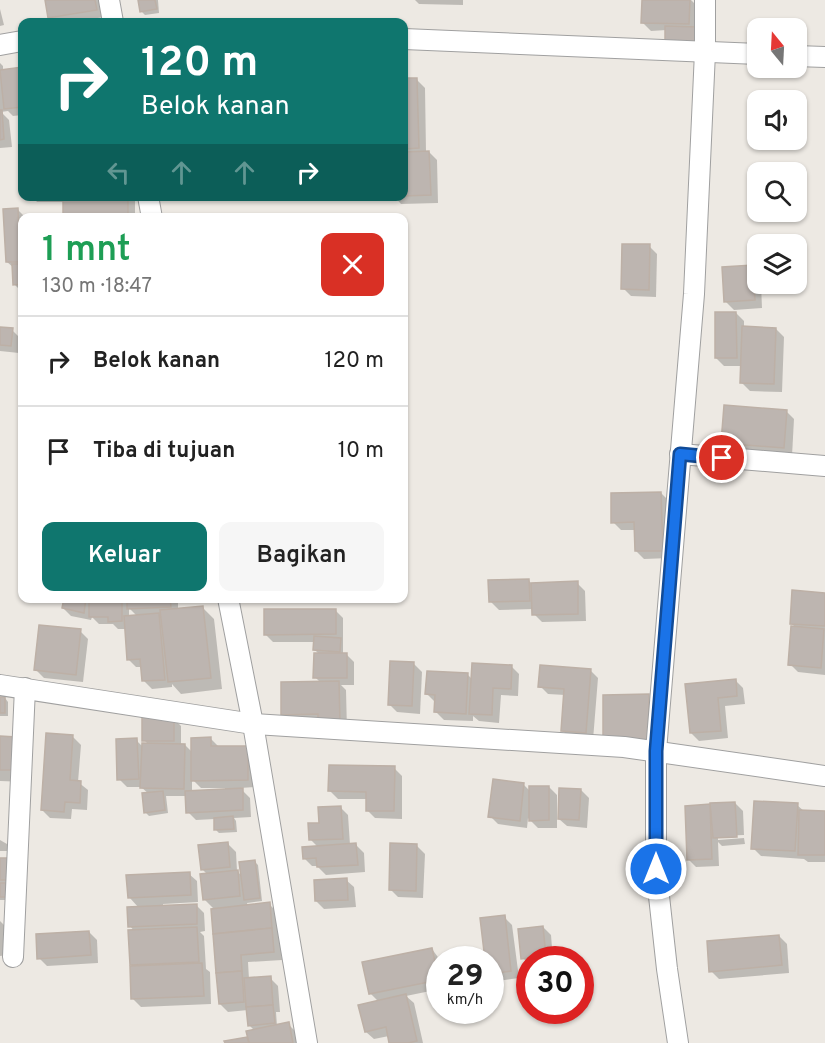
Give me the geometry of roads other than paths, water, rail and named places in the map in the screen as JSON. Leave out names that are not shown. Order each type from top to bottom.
[{"type":"street","points":[[109,0],[112,18]]},
{"type":"street","points":[[678,1043],[656,869],[656,751],[694,294],[705,52],[705,0]]},
{"type":"street","points":[[408,39],[747,54]]},
{"type":"street","points":[[0,45],[18,42]]},
{"type":"street","points":[[807,56],[825,57]]},
{"type":"street","points":[[680,454],[825,466]]},
{"type":"street","points":[[229,603],[253,724],[308,1043]]},
{"type":"street","points":[[0,685],[253,724],[656,751],[825,776]]},
{"type":"street","points":[[13,957],[25,688]]}]
